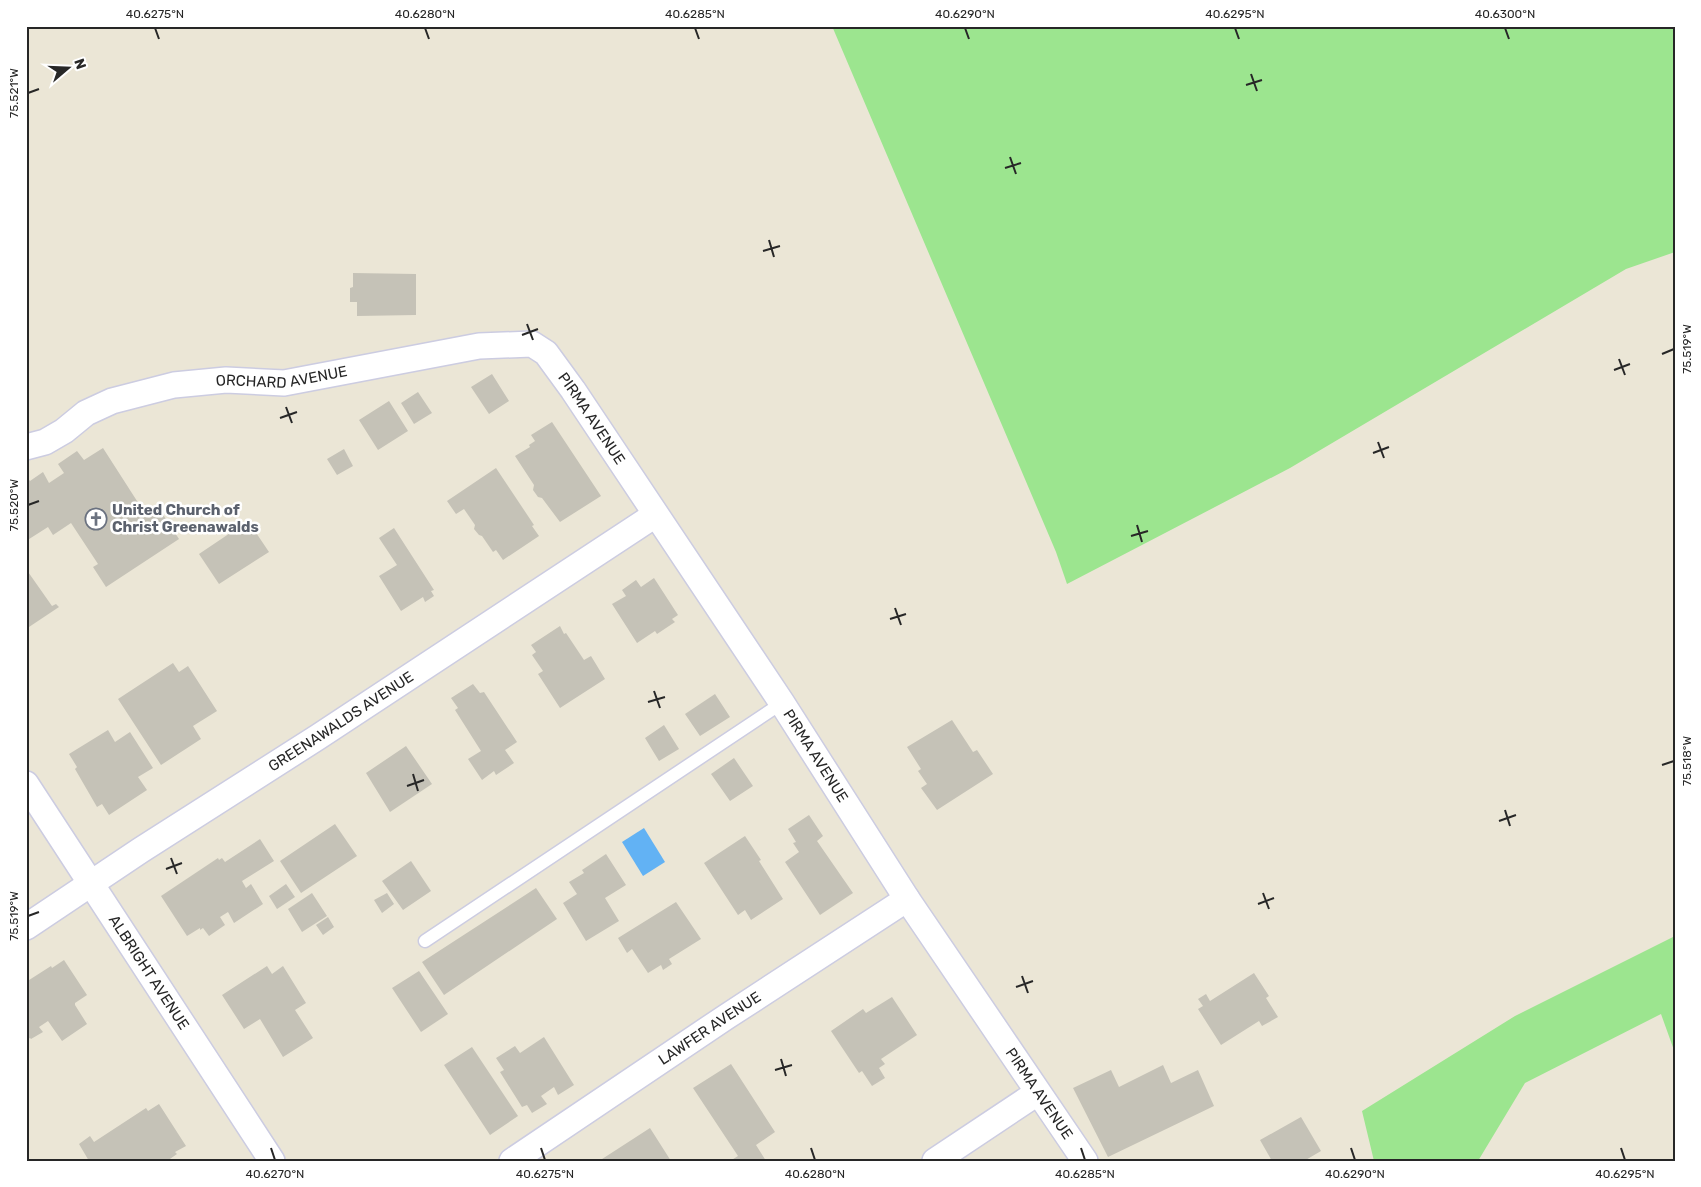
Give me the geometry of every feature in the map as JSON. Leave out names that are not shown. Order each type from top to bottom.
[{"type":"street","name":"ORCHARD AVENUE","points":[[26,447],[45,442],[64,431],[86,413],[112,401],[174,385],[226,380],[284,384],[479,346],[532,344],[546,353]]},
{"type":"street","name":"PIRMA AVENUE","points":[[546,353],[573,390],[782,703],[907,899],[1085,1161]]},
{"type":"street","name":"GREENAWALDS AVENUE","points":[[26,927],[655,515]]},
{"type":"street","name":"ALBRIGHT AVENUE","points":[[26,784],[272,1161]]},
{"type":"street","name":"LAWFER AVENUE","points":[[512,1161],[726,1017],[907,899]]},
{"type":"street","points":[[935,1161],[1037,1093]]},
{"type":"lane","points":[[425,941],[782,703]]},
{"type":"green space","points":[[832,26],[1675,26],[1675,252],[1626,269],[1290,468],[1067,584],[1056,552]]},
{"type":"green space","points":[[1675,936],[1675,1053],[1661,1014],[1525,1083],[1478,1161],[1374,1161],[1362,1111],[1515,1016]]},
{"type":"water","points":[[644,828],[665,862],[643,876],[622,842]]},
{"type":"building","points":[[353,273],[416,274],[416,315],[357,316],[357,302],[350,302]]},
{"type":"building","points":[[492,374],[509,401],[489,414],[471,387]]},
{"type":"building","points":[[418,392],[432,413],[414,424],[401,403]]},
{"type":"building","points":[[389,401],[408,431],[378,450],[359,420]]},
{"type":"building","points":[[552,422],[601,496],[560,522],[542,498],[538,497],[533,490],[534,485],[515,456],[530,447],[529,445],[535,441],[531,435]]},
{"type":"building","name":"United Church of Christ Greenawalds","points":[[103,448],[146,515],[158,507],[179,539],[106,587],[93,567],[98,564],[71,523],[53,535],[48,527],[26,541],[26,476],[30,481],[43,472],[49,483],[64,473],[58,464],[77,451],[84,460]]},
{"type":"building","points":[[344,449],[353,466],[337,475],[327,459]]},
{"type":"building","points":[[496,468],[534,525],[532,526],[539,536],[503,560],[496,550],[493,552],[482,536],[474,529],[475,525],[464,509],[456,514],[447,501]]},
{"type":"building","points":[[248,521],[269,552],[219,584],[199,554]]},
{"type":"building","points":[[394,528],[434,590],[431,591],[434,596],[425,602],[423,597],[401,611],[379,576],[397,565],[379,538]]},
{"type":"building","points":[[26,569],[52,606],[56,604],[59,607],[26,629]]},
{"type":"building","points":[[654,578],[678,615],[672,619],[675,622],[657,634],[655,631],[637,643],[612,604],[626,596],[622,590],[636,580],[641,587]]},
{"type":"building","points":[[560,626],[584,660],[591,656],[605,679],[560,708],[538,674],[543,671],[532,655],[536,652],[531,645]]},
{"type":"building","points":[[173,663],[179,672],[188,666],[217,711],[193,726],[201,739],[161,765],[118,699]]},
{"type":"building","points":[[473,684],[480,693],[484,692],[517,742],[505,750],[514,763],[496,775],[494,771],[482,780],[468,759],[481,751],[455,710],[458,708],[451,698]]},
{"type":"building","points":[[715,694],[730,717],[700,736],[685,714]]},
{"type":"building","points":[[952,720],[973,752],[977,750],[993,774],[937,810],[921,788],[927,784],[918,771],[921,769],[907,747]]},
{"type":"building","points":[[664,725],[679,749],[659,761],[645,738]]},
{"type":"building","points":[[108,730],[115,742],[130,732],[153,768],[138,777],[147,790],[109,815],[102,804],[97,807],[75,769],[77,767],[69,754]]},
{"type":"building","points":[[406,746],[432,784],[390,812],[366,773]]},
{"type":"building","points":[[734,758],[753,786],[730,801],[711,774]]},
{"type":"building","points":[[809,815],[823,836],[817,841],[853,893],[820,915],[785,862],[799,852],[793,843],[796,842],[788,829]]},
{"type":"building","points":[[335,824],[357,856],[301,893],[280,861]]},
{"type":"building","points":[[745,836],[783,899],[751,920],[745,910],[738,915],[704,863]]},
{"type":"building","points":[[260,839],[274,861],[242,881],[246,888],[251,884],[263,904],[234,923],[228,912],[220,917],[225,925],[209,936],[203,928],[200,930],[200,928],[187,936],[161,896],[218,858],[219,860],[222,858],[225,862]]},
{"type":"building","points":[[606,854],[626,885],[605,898],[619,921],[586,941],[563,903],[577,894],[569,882],[584,873],[582,870]]},
{"type":"building","points":[[411,861],[431,891],[403,910],[382,881]]},
{"type":"building","points":[[286,884],[295,897],[277,909],[269,896]]},
{"type":"building","points":[[536,888],[557,919],[444,995],[422,962]]},
{"type":"building","points":[[312,893],[327,916],[302,932],[288,909]]},
{"type":"building","points":[[387,893],[394,904],[382,913],[374,900]]},
{"type":"building","points":[[676,902],[701,939],[669,959],[672,964],[663,970],[661,965],[648,973],[632,949],[627,953],[618,938]]},
{"type":"building","points":[[328,917],[334,927],[323,935],[316,925]]},
{"type":"building","points":[[64,960],[87,995],[75,1003],[75,1005],[87,1024],[62,1041],[48,1021],[39,1027],[43,1032],[26,1040],[26,982]]},
{"type":"building","points":[[267,966],[272,974],[283,966],[306,1003],[295,1010],[313,1038],[283,1057],[260,1019],[244,1029],[222,995]]},
{"type":"building","points":[[419,971],[448,1014],[421,1032],[392,988]]},
{"type":"building","points":[[1254,973],[1269,996],[1266,998],[1278,1017],[1262,1026],[1259,1021],[1221,1045],[1198,1009],[1203,1006],[1198,999],[1206,994],[1210,1001]]},
{"type":"building","points":[[892,997],[917,1035],[881,1059],[885,1064],[879,1068],[885,1078],[872,1086],[862,1071],[859,1073],[831,1031],[863,1009],[866,1013]]},
{"type":"building","points":[[544,1037],[574,1085],[558,1095],[554,1087],[541,1096],[547,1104],[532,1113],[527,1105],[522,1107],[500,1072],[504,1070],[496,1058],[515,1046],[520,1053]]},
{"type":"building","points":[[472,1047],[518,1116],[490,1135],[444,1065]]},
{"type":"building","points":[[731,1064],[775,1132],[756,1145],[766,1161],[730,1161],[738,1156],[693,1088]]},
{"type":"building","points":[[1163,1065],[1171,1083],[1198,1070],[1214,1106],[1108,1157],[1073,1088],[1111,1070],[1119,1087]]},
{"type":"building","points":[[159,1104],[186,1146],[175,1152],[177,1154],[167,1161],[89,1161],[79,1144],[90,1136],[94,1142],[146,1108],[148,1111]]},
{"type":"building","points":[[1301,1117],[1321,1151],[1304,1161],[1272,1161],[1260,1140]]},
{"type":"building","points":[[650,1128],[671,1161],[599,1161]]},
{"type":"place","name":"United Church of Christ Greenawalds","points":[[96,519]]}]
